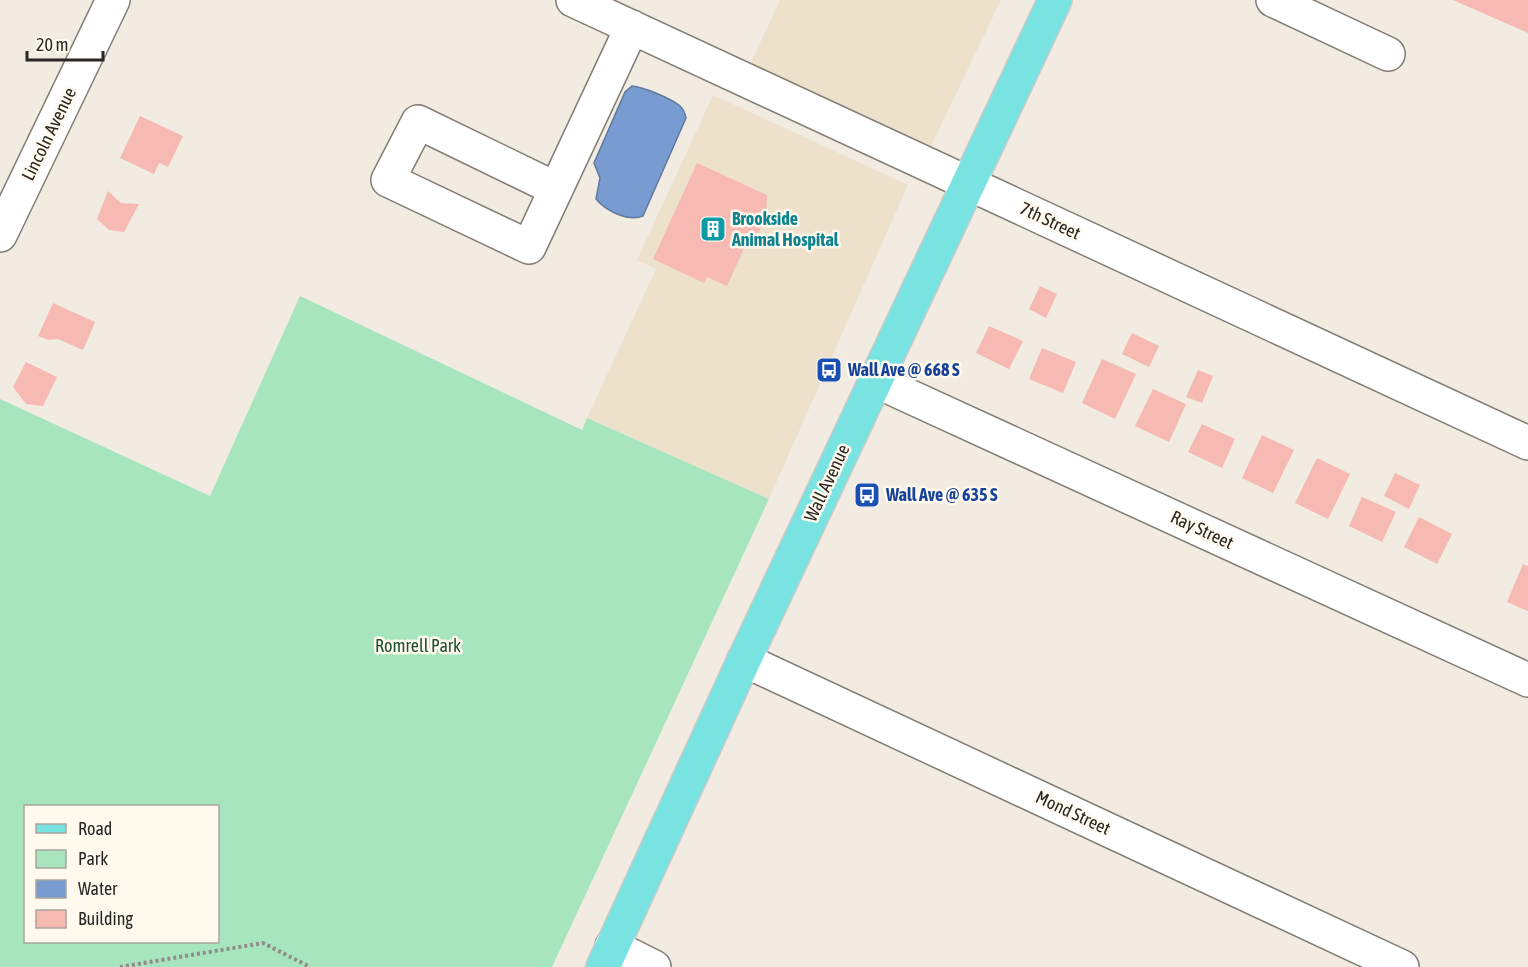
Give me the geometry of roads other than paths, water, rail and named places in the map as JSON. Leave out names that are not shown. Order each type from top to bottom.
[{"type":"main road","name":"Wall Avenue","points":[[607,956],[1055,0]]},
{"type":"street","name":"Lincoln Avenue","points":[[0,235],[113,0]]},
{"type":"street","name":"7th Street","points":[[573,0],[1528,443]]},
{"type":"street","points":[[1273,0],[1388,54]]},
{"type":"street","points":[[556,189],[418,122],[388,180],[529,247],[632,27]]},
{"type":"street","name":"Ray Street","points":[[876,381],[1528,680]]},
{"type":"street","name":"Mond Street","points":[[744,660],[1402,967]]},
{"type":"street","points":[[607,956],[654,967]]},
{"type":"water","points":[[632,86],[675,102],[682,108],[686,118],[643,216],[631,218],[605,208],[596,199],[600,178],[594,163],[625,92]]},
{"type":"place","name":"Brookside Animal Hospital","points":[[713,229]]},
{"type":"place","name":"Wall Ave @ 668 S","points":[[829,370]]},
{"type":"place","name":"Wall Ave @ 635 S","points":[[867,495]]},
{"type":"park label","name":"Romrell Park","points":[[418,646]]}]
